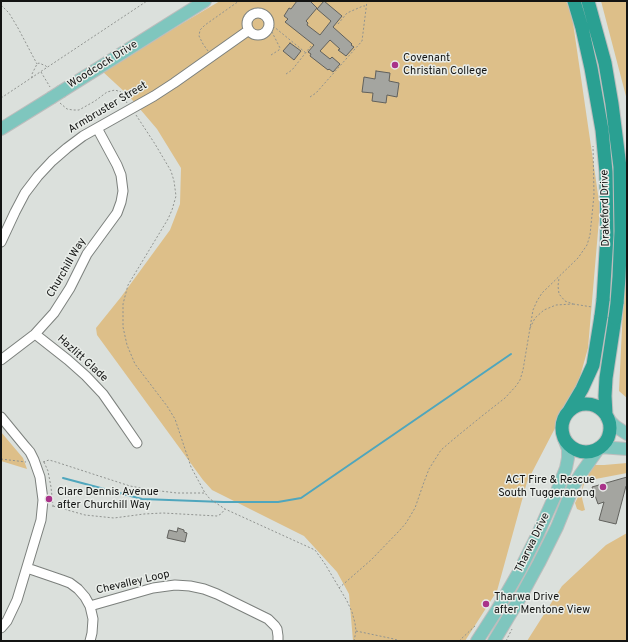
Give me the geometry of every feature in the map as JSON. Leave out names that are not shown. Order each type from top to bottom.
[{"type":"highway","name":"Drakeford Drive","points":[[569,411],[582,389],[593,365],[603,300],[607,235],[606,172],[600,116],[582,28],[574,1]]},
{"type":"highway","name":"Drakeford Drive","points":[[588,1],[595,22],[606,70],[620,167],[621,231],[619,277],[617,303],[606,378],[605,396],[607,416]]},
{"type":"highway","points":[[581,404],[595,406],[601,410],[607,416],[610,426],[606,441],[599,448],[591,451],[583,452],[575,450],[564,439],[562,432],[564,417],[569,411],[574,406],[581,404]]},
{"type":"main road","name":"Woodcock Drive","points":[[1,129],[57,96],[205,1]]},
{"type":"main road","points":[[607,416],[615,426],[627,434]]},
{"type":"main road","name":"Tharwa Drive","points":[[477,641],[520,570],[557,492],[568,458],[568,449],[564,439]]},
{"type":"main road","points":[[599,448],[627,449]]},
{"type":"main road","name":"Tharwa Drive","points":[[494,641],[539,563],[557,527],[574,485],[599,448]]},
{"type":"street","points":[[260,13],[267,18],[268,27],[264,32],[257,35],[249,30],[247,22],[250,16],[260,13]]},
{"type":"street","name":"Armbruster Street","points":[[1,242],[14,212],[25,193],[52,161],[67,148],[83,136],[130,107],[174,83],[249,30]]},
{"type":"street","name":"Churchill Way","points":[[1,360],[35,334],[60,305],[86,254],[114,218],[121,202],[123,191],[121,175],[97,128]]},
{"type":"street","name":"Hazlitt Glade","points":[[35,334],[68,360],[103,394],[137,443]]},
{"type":"street","points":[[1,417],[30,452],[28,460],[40,477],[43,500],[41,520],[17,600],[7,621],[1,628]]},
{"type":"street","points":[[27,568],[70,583],[85,596],[90,606],[94,624],[90,641]]},
{"type":"street","name":"Chevalley Loop","points":[[90,606],[153,588],[175,585],[190,586],[217,594],[268,619],[277,629],[278,641]]},
{"type":"path","points":[[1,98],[147,1]]},
{"type":"path","points":[[209,53],[199,36],[200,30],[204,25],[239,1]]},
{"type":"path","points":[[310,96],[316,93],[362,41],[367,1]]},
{"type":"path","points":[[1,5],[9,13],[37,64]]},
{"type":"path","points":[[338,24],[347,13],[366,6]]},
{"type":"path","points":[[267,18],[271,16],[273,23],[271,29],[267,32]]},
{"type":"path","points":[[272,26],[306,53]]},
{"type":"path","points":[[271,29],[280,48],[271,55]]},
{"type":"path","points":[[286,74],[292,70],[311,46]]},
{"type":"path","points":[[37,64],[39,63],[47,67]]},
{"type":"path","points":[[32,78],[32,74],[37,64]]},
{"type":"path","points":[[41,72],[67,109],[80,110],[107,92],[115,90],[121,92],[170,171],[174,180],[176,196],[172,210],[128,286],[123,304],[123,327],[127,345],[135,364],[175,419],[191,467],[205,493],[210,499],[225,509],[315,550],[325,564],[352,612],[356,631],[354,641]]},
{"type":"path","points":[[339,588],[371,560],[406,523],[415,508],[429,469],[442,450],[505,398],[520,380],[536,301],[542,293],[583,252],[587,245],[590,235],[594,195],[593,140]]},
{"type":"path","points":[[529,331],[535,318],[544,310],[556,305],[572,304],[566,301],[559,294],[559,276]]},
{"type":"path","points":[[1,459],[28,460],[38,457],[41,463],[49,460],[130,486],[177,493],[205,493]]},
{"type":"path","points":[[53,506],[85,515],[114,518],[163,513],[217,516],[225,509]]},
{"type":"path","points":[[459,641],[477,624]]},
{"type":"path","points":[[506,641],[513,626]]},
{"type":"path","points":[[356,631],[400,641]]},
{"type":"shaded area","points":[[220,1],[566,1],[572,16],[600,208],[588,348],[578,384],[527,482],[497,591],[465,641],[353,641],[349,594],[337,572],[304,536],[212,490],[203,480],[97,335],[96,328],[121,297],[170,230],[180,204],[181,168],[157,129],[128,95],[102,71]]},
{"type":"shaded area","points":[[601,1],[627,1],[627,100]]},
{"type":"shaded area","points":[[627,223],[627,398],[619,391]]},
{"type":"shaded area","points":[[1,432],[23,458],[27,469],[1,461]]},
{"type":"shaded area","points":[[627,463],[627,473],[585,481],[581,494],[585,510],[582,511],[577,509],[575,503],[582,489],[582,481],[591,465]]},
{"type":"shaded area","points":[[627,533],[627,641],[527,641],[562,586],[606,545]]},
{"type":"building","points":[[297,1],[310,1],[317,8],[306,21],[308,23],[307,25],[320,35],[331,21],[317,9],[324,1],[342,16],[333,27],[354,47],[346,56],[338,50],[340,49],[330,40],[320,51],[330,59],[332,57],[340,64],[333,72],[329,69],[328,70],[310,56],[311,54],[308,52],[314,45],[285,22],[288,19],[284,16],[289,8],[291,9]]},
{"type":"building","points":[[290,43],[301,51],[294,60],[283,51]]},
{"type":"building","points":[[376,71],[390,73],[389,81],[399,83],[397,97],[387,95],[386,103],[372,101],[373,93],[362,92],[364,77],[375,79]]},
{"type":"building","points":[[627,477],[627,486],[616,524],[599,520],[604,502],[598,504],[592,487]]},
{"type":"building","points":[[178,528],[187,533],[185,542],[167,538],[169,530],[177,532]]},
{"type":"waterway","points":[[63,478],[142,499],[223,502],[278,502],[301,498],[511,354]]},
{"type":"place","name":"Covenant Christian College","points":[[395,65]]},
{"type":"place","name":"ACT Fire & Rescue South Tuggeranong","points":[[603,487]]},
{"type":"place","name":"Clare Dennis Avenue after Churchill Way","points":[[49,499]]},
{"type":"place","name":"Tharwa Drive after Mentone View","points":[[486,604]]}]
